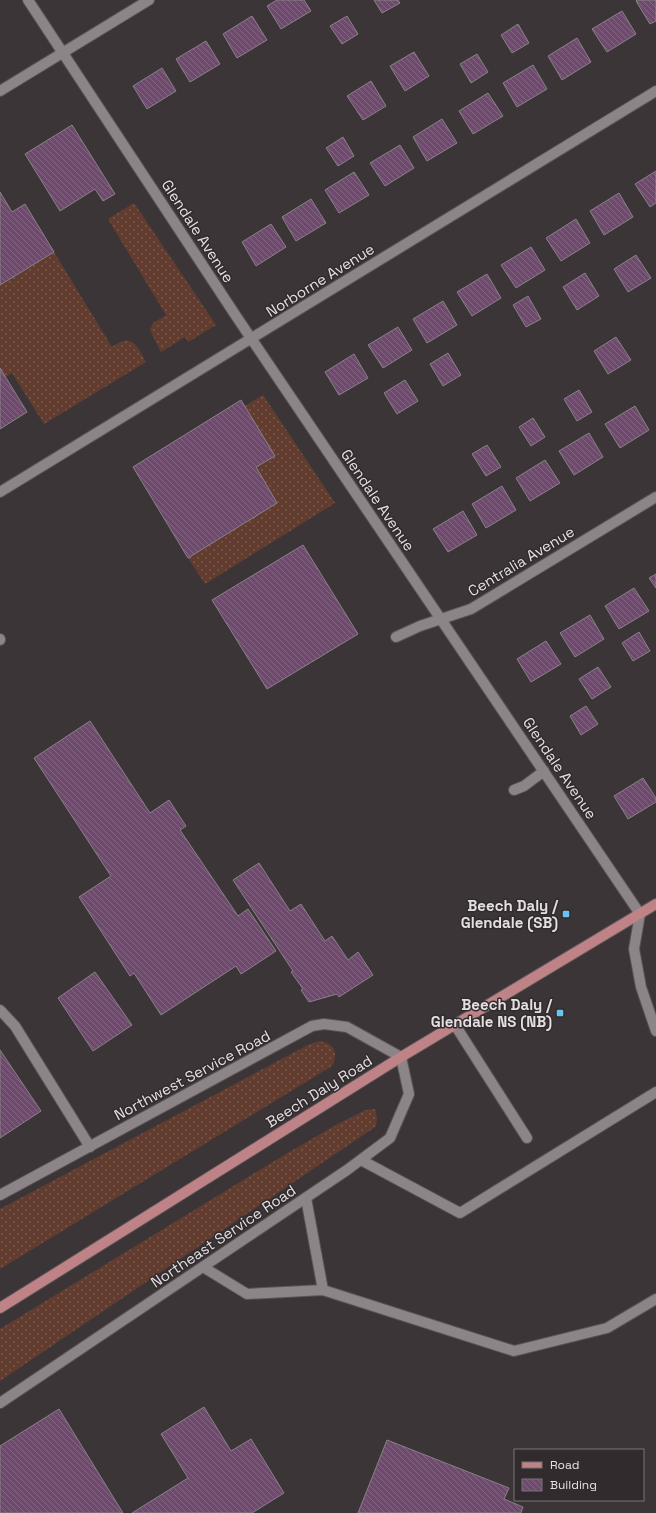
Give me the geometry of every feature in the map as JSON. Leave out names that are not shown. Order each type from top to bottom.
[{"type":"main road","name":"Beech Daly Road","points":[[0,1308],[400,1057],[656,904]]},
{"type":"street","name":"Glendale Avenue","points":[[28,0],[252,339],[640,914]]},
{"type":"street","points":[[0,91],[149,0]]},
{"type":"street","name":"Norborne Avenue","points":[[0,492],[656,92]]},
{"type":"street","name":"Centralia Avenue","points":[[396,637],[420,626],[442,620],[471,609],[656,496]]},
{"type":"street","points":[[514,790],[524,786],[544,771]]},
{"type":"street","points":[[640,914],[634,949],[641,987],[656,1031]]},
{"type":"street","points":[[0,1010],[15,1026],[90,1147]]},
{"type":"street","name":"Northwest Service Road","points":[[0,1195],[312,1026],[324,1024],[347,1027],[400,1057]]},
{"type":"street","points":[[455,1025],[527,1138]]},
{"type":"street","name":"Northeast Service Road","points":[[0,1403],[306,1198],[390,1138],[409,1094],[400,1057]]},
{"type":"street","points":[[360,1160],[460,1213],[656,1092]]},
{"type":"street","points":[[306,1198],[323,1290]]},
{"type":"street","points":[[203,1267],[247,1294],[323,1290],[514,1350],[607,1328],[656,1300]]},
{"type":"shaded area","points":[[134,203],[216,325],[188,342],[185,337],[161,352],[150,330],[153,323],[166,315],[108,219]]},
{"type":"shaded area","points":[[54,252],[112,347],[122,341],[132,342],[138,347],[146,362],[44,424],[12,373],[5,377],[0,368],[0,285]]},
{"type":"shaded area","points":[[263,395],[335,503],[205,584],[188,558],[277,503],[256,467],[274,456],[245,406]]},
{"type":"shaded area","points":[[319,1041],[332,1046],[334,1049],[335,1057],[332,1066],[0,1269],[0,1209],[308,1045]]},
{"type":"shaded area","points":[[375,1109],[377,1122],[375,1127],[0,1381],[0,1329],[286,1154],[336,1125],[366,1110]]},
{"type":"building","points":[[277,0],[304,0],[311,11],[281,29],[267,6]]},
{"type":"building","points":[[374,0],[398,0],[400,3],[382,13]]},
{"type":"building","points":[[656,0],[656,21],[650,24],[636,1]]},
{"type":"building","points":[[622,11],[636,34],[607,52],[592,29]]},
{"type":"building","points":[[252,16],[267,40],[237,58],[223,34]]},
{"type":"building","points":[[347,16],[358,34],[342,44],[330,26]]},
{"type":"building","points":[[518,24],[529,43],[512,53],[501,35]]},
{"type":"building","points":[[577,38],[591,62],[562,80],[548,56]]},
{"type":"building","points":[[206,41],[220,64],[190,82],[176,59]]},
{"type":"building","points":[[414,52],[429,76],[405,91],[390,66]]},
{"type":"building","points":[[477,54],[488,72],[471,83],[460,64]]},
{"type":"building","points":[[533,65],[547,89],[517,107],[503,83]]},
{"type":"building","points":[[162,68],[176,91],[147,109],[133,86]]},
{"type":"building","points":[[371,81],[386,106],[363,120],[347,96]]},
{"type":"building","points":[[488,93],[503,116],[473,134],[459,111]]},
{"type":"building","points":[[442,119],[457,143],[427,161],[413,137]]},
{"type":"building","points":[[72,125],[115,194],[103,201],[95,189],[60,211],[25,154]]},
{"type":"building","points":[[343,137],[354,156],[338,166],[326,148]]},
{"type":"building","points":[[400,145],[414,168],[385,186],[370,163]]},
{"type":"building","points":[[656,171],[656,203],[650,207],[635,184]]},
{"type":"building","points":[[354,172],[369,195],[339,213],[325,190]]},
{"type":"building","points":[[0,192],[12,212],[25,204],[54,252],[0,285]]},
{"type":"building","points":[[619,193],[633,217],[604,235],[590,211]]},
{"type":"building","points":[[311,199],[326,223],[296,241],[282,217]]},
{"type":"building","points":[[576,219],[590,243],[561,261],[546,238]]},
{"type":"building","points":[[271,224],[286,247],[256,266],[242,242]]},
{"type":"building","points":[[531,247],[545,270],[516,288],[501,265]]},
{"type":"building","points":[[636,255],[651,278],[628,292],[614,269]]},
{"type":"building","points":[[585,273],[599,296],[577,310],[563,287]]},
{"type":"building","points":[[487,274],[501,298],[472,316],[457,292]]},
{"type":"building","points":[[528,296],[541,319],[526,327],[513,305]]},
{"type":"building","points":[[443,301],[457,325],[427,343],[413,319]]},
{"type":"building","points":[[398,327],[412,350],[383,368],[368,345]]},
{"type":"building","points":[[616,337],[631,360],[608,374],[594,351]]},
{"type":"building","points":[[448,353],[461,375],[443,386],[430,364]]},
{"type":"building","points":[[354,354],[368,378],[339,395],[325,372]]},
{"type":"building","points":[[0,368],[27,412],[0,429]]},
{"type":"building","points":[[405,380],[418,401],[397,414],[384,393]]},
{"type":"building","points":[[579,390],[592,412],[577,421],[564,399]]},
{"type":"building","points":[[241,400],[275,456],[256,467],[277,503],[188,558],[133,467]]},
{"type":"building","points":[[635,406],[649,430],[620,448],[605,424]]},
{"type":"building","points":[[533,418],[545,437],[531,446],[519,427]]},
{"type":"building","points":[[589,433],[603,457],[574,475],[559,451]]},
{"type":"building","points":[[487,445],[501,467],[486,476],[472,454]]},
{"type":"building","points":[[545,460],[560,483],[530,501],[516,478]]},
{"type":"building","points":[[502,486],[516,510],[486,528],[472,504]]},
{"type":"building","points":[[463,511],[477,535],[448,552],[433,529]]},
{"type":"building","points":[[303,545],[358,634],[267,689],[212,600]]},
{"type":"building","points":[[656,574],[656,588],[649,578]]},
{"type":"building","points":[[634,588],[649,611],[619,629],[605,606]]},
{"type":"building","points":[[590,615],[604,639],[575,657],[560,633]]},
{"type":"building","points":[[639,632],[650,651],[633,661],[622,643]]},
{"type":"building","points":[[546,641],[561,664],[531,682],[517,659]]},
{"type":"building","points":[[598,667],[611,687],[592,699],[579,679]]},
{"type":"building","points":[[586,706],[598,724],[581,735],[570,716]]},
{"type":"building","points":[[90,721],[150,813],[169,800],[186,826],[180,830],[238,916],[248,909],[276,951],[241,974],[236,966],[161,1015],[134,973],[130,976],[79,897],[111,876],[34,758]]},
{"type":"building","points":[[643,778],[656,798],[656,802],[628,819],[614,796]]},
{"type":"building","points":[[259,863],[290,911],[301,904],[325,941],[332,936],[348,960],[358,952],[373,975],[339,997],[337,994],[309,1002],[301,990],[303,989],[291,972],[293,971],[233,880]]},
{"type":"building","points":[[95,972],[132,1025],[93,1051],[58,998]]},
{"type":"building","points":[[0,1050],[41,1111],[0,1138]]},
{"type":"building","points":[[204,1407],[231,1451],[251,1439],[284,1493],[252,1513],[132,1513],[188,1478],[161,1434]]},
{"type":"building","points":[[59,1409],[123,1513],[0,1513],[0,1446]]},
{"type":"building","points":[[387,1440],[509,1488],[504,1499],[523,1507],[521,1513],[358,1513]]},
{"type":"place","name":"Beech Daly / Glendale (SB)","points":[[566,914]]},
{"type":"place","name":"Beech Daly / Glendale NS (NB)","points":[[560,1013]]}]
